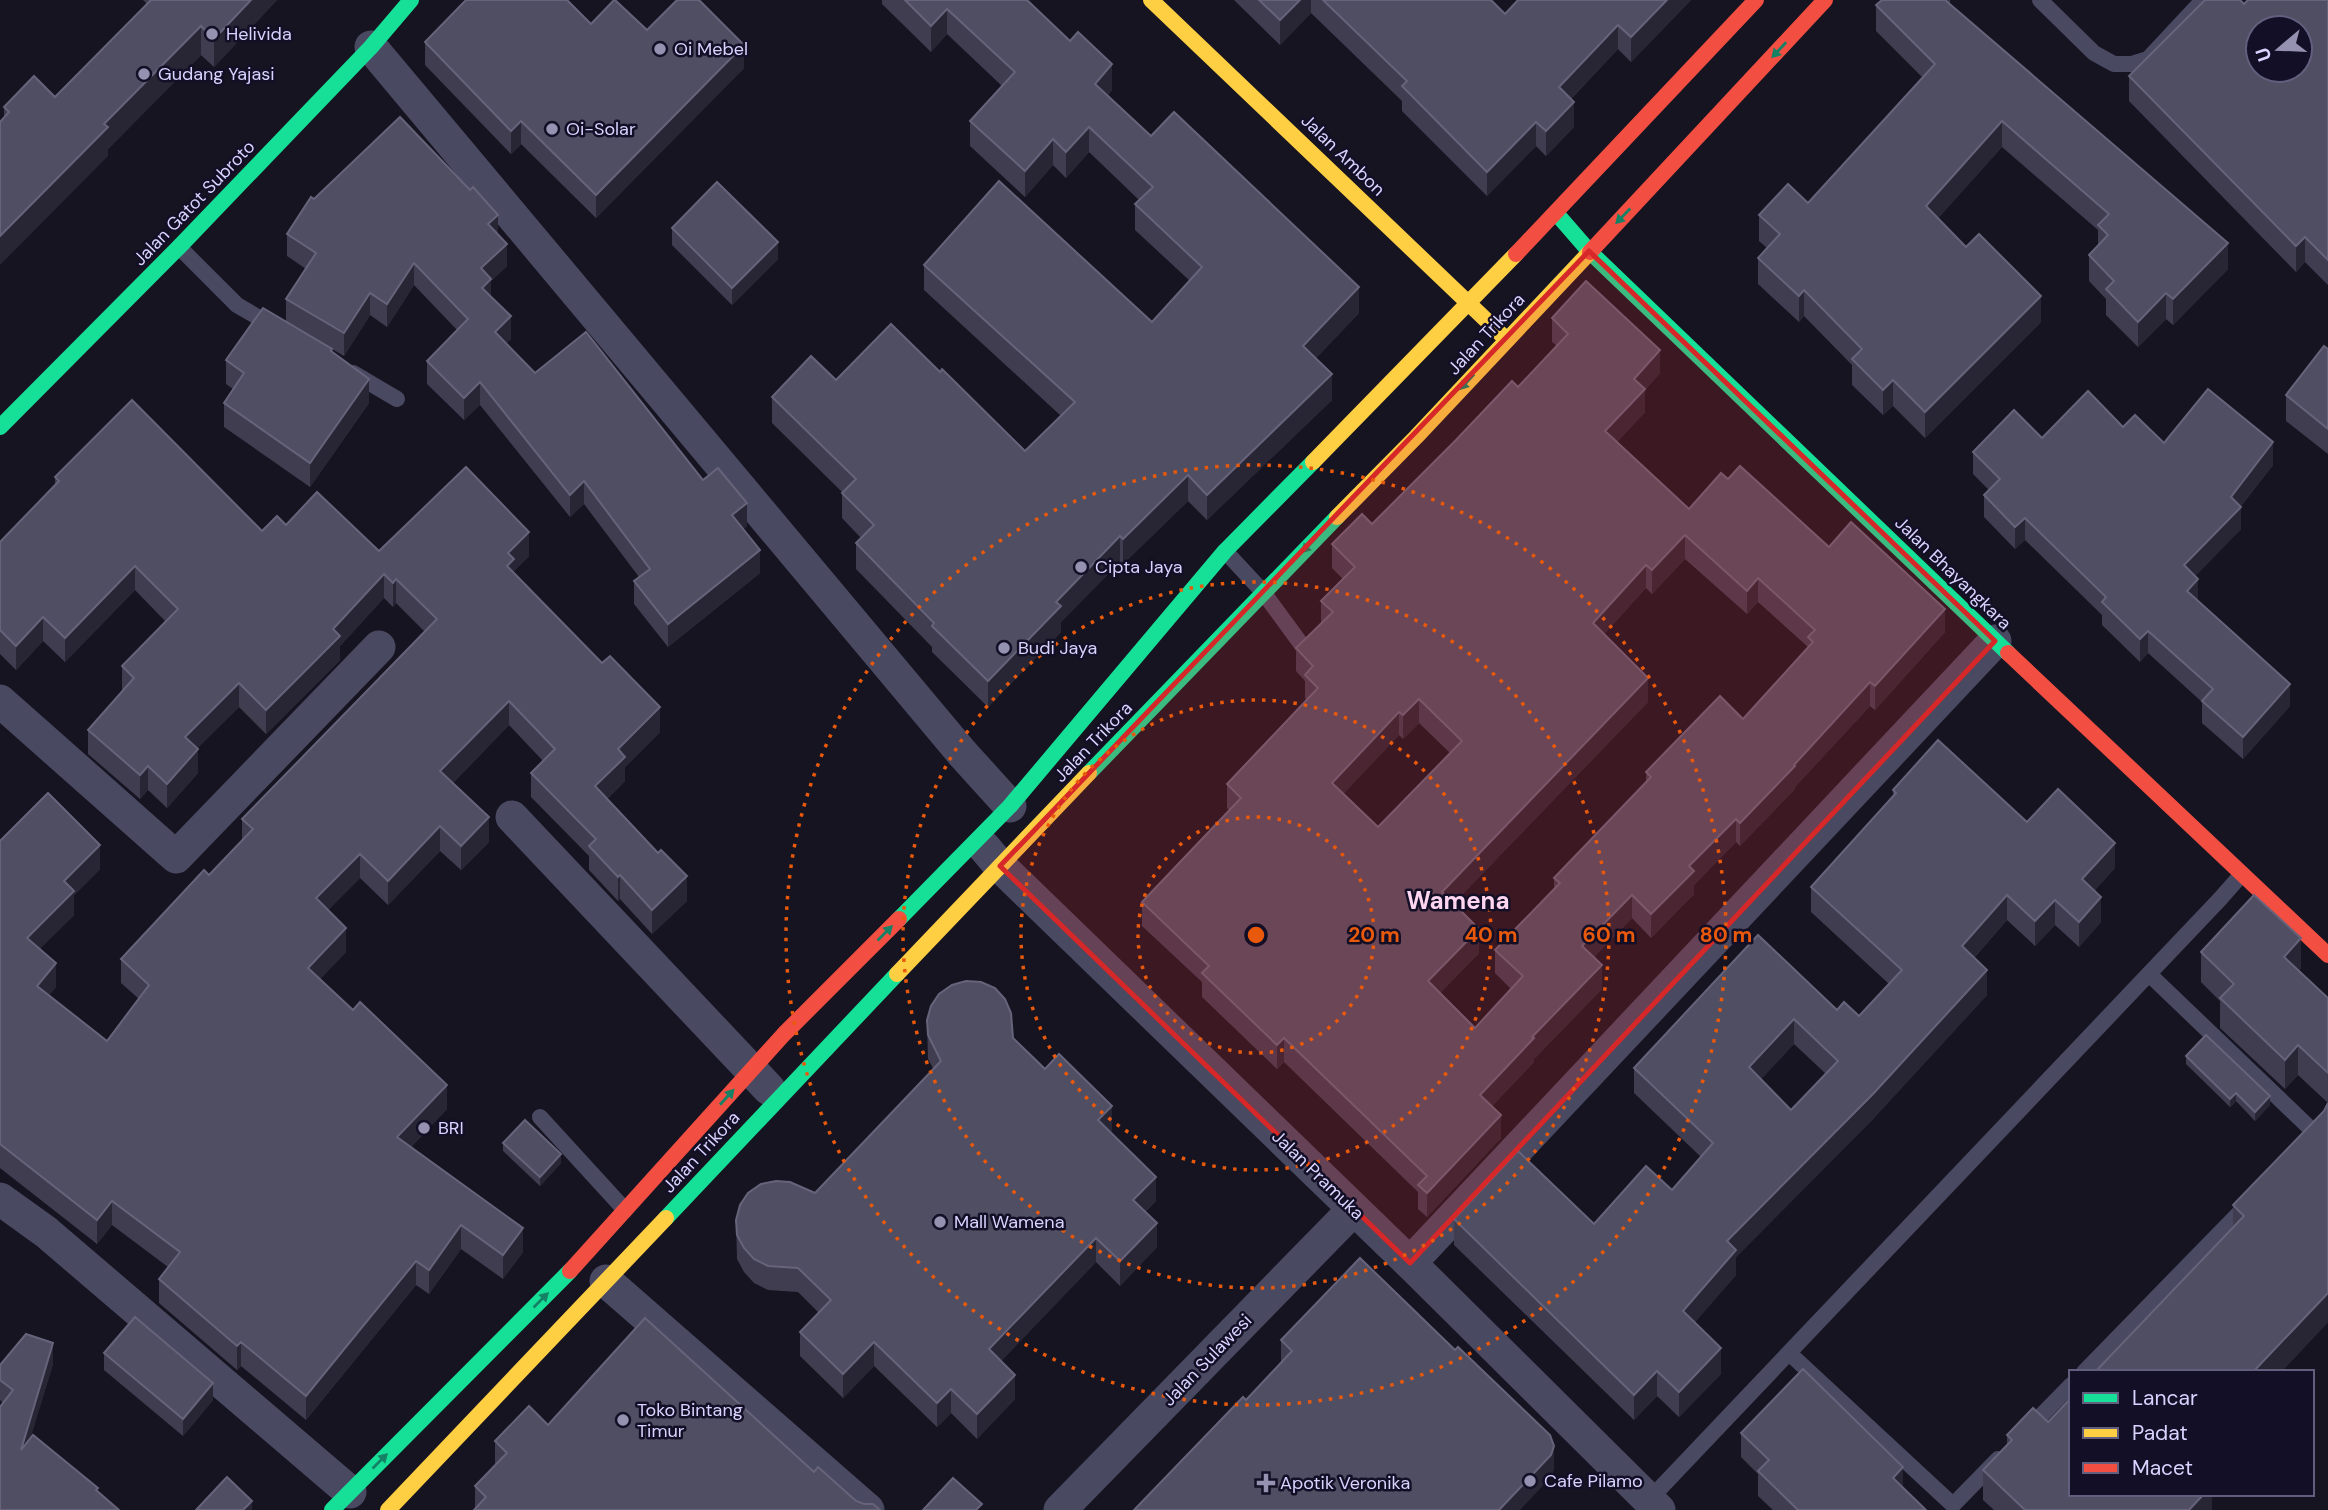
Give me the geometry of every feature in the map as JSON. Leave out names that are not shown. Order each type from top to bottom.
[{"type":"main road","name":"Jalan Gatot Subroto","points":[[0,428],[179,247],[371,47],[411,0]]},
{"type":"main road","name":"Jalan Ambon","points":[[1151,0],[1507,340]]},
{"type":"main road","name":"Jalan Trikora","points":[[341,1501],[576,1265],[794,1024],[978,840],[1010,806],[1225,551],[1685,84],[1756,0]]},
{"type":"main road","name":"Jalan Trikora","points":[[388,1510],[1000,866],[1416,437],[1589,251],[1712,112],[1825,0]]},
{"type":"main road","name":"Jalan Bhayangkara","points":[[1556,213],[1589,251],[1995,641],[2328,955]]},
{"type":"street","points":[[371,47],[944,732],[1010,806]]},
{"type":"street","points":[[1410,1263],[1995,641]]},
{"type":"street","points":[[0,701],[176,858],[379,647]]},
{"type":"street","points":[[512,817],[750,1071],[779,1098]]},
{"type":"street","name":"Jalan Pramuka","points":[[978,840],[1000,866],[1410,1263],[1649,1507]]},
{"type":"street","points":[[0,1199],[46,1232],[341,1501]]},
{"type":"street","name":"Jalan Sulawesi","points":[[1059,1510],[1353,1210]]},
{"type":"street","points":[[606,1281],[869,1510]]},
{"type":"lane","points":[[2040,0],[2094,54],[2114,64],[2132,64],[2148,59],[2203,0]]},
{"type":"lane","points":[[179,247],[237,305],[283,332]]},
{"type":"lane","points":[[340,365],[397,399]]},
{"type":"lane","points":[[1225,551],[1263,592],[1304,648]]},
{"type":"lane","points":[[1649,1507],[1789,1353],[2242,874]]},
{"type":"lane","points":[[2149,974],[2316,1134],[2297,1154]]},
{"type":"lane","points":[[540,1117],[625,1210]]},
{"type":"lane","points":[[2086,1370],[2258,1194]]},
{"type":"lane","points":[[1789,1353],[1956,1508],[2069,1387]]},
{"type":"highlighted area","points":[[1589,251],[1995,641],[1410,1263],[1000,866]]},
{"type":"building","points":[[151,0],[251,0],[214,39],[201,26],[104,124],[108,127],[0,236],[0,122],[9,112],[4,107],[34,76],[55,97]]},
{"type":"building","points":[[466,0],[567,0],[591,24],[615,0],[647,30],[677,0],[699,0],[744,45],[596,195],[521,121],[511,131],[425,42]]},
{"type":"building","points":[[905,0],[1027,0],[1070,41],[1078,32],[1112,64],[1095,84],[1151,136],[1174,112],[1359,287],[1303,346],[1332,374],[1207,495],[1188,475],[1123,539],[1120,536],[1056,602],[1061,606],[988,681],[932,626],[934,623],[856,543],[874,525],[842,493],[856,479],[772,397],[811,356],[836,380],[891,324],[940,372],[942,369],[1025,451],[1075,402],[924,265],[999,181],[1152,322],[1202,267],[1135,204],[1153,187],[1089,127],[1066,152],[1053,139],[1025,171],[970,121],[1015,72],[947,9],[931,26]]},
{"type":"building","points":[[1259,0],[1300,0],[1280,20]]},
{"type":"building","points":[[1323,0],[1491,0],[1505,14],[1518,0],[1667,0],[1631,37],[1618,25],[1559,87],[1574,102],[1546,131],[1536,122],[1487,172],[1402,86],[1407,81]]},
{"type":"building","points":[[1882,0],[1945,0],[2228,243],[2173,299],[2166,293],[2138,322],[2106,289],[2114,281],[2089,255],[2108,235],[2098,225],[2109,214],[2002,121],[1926,206],[1966,247],[1979,234],[2041,296],[1925,412],[1893,380],[1883,390],[1852,359],[1862,349],[1804,290],[1799,296],[1758,258],[1780,234],[1759,215],[1788,184],[1808,203],[1935,64],[1876,5]]},
{"type":"building","points":[[2205,0],[2240,0],[2244,4],[2248,0],[2328,0],[2328,260],[2305,237],[2296,246],[2129,76]]},
{"type":"building","points":[[400,117],[470,190],[473,187],[498,215],[488,224],[507,244],[481,268],[491,279],[482,288],[511,316],[495,332],[535,373],[586,332],[703,480],[718,468],[747,503],[732,515],[760,550],[668,624],[634,581],[650,569],[584,481],[570,495],[480,382],[464,398],[427,361],[468,319],[414,263],[387,304],[370,293],[344,333],[286,299],[316,253],[287,234],[311,197],[314,199]]},
{"type":"building","points":[[717,182],[778,242],[732,288],[672,228]]},
{"type":"building","points":[[1586,281],[1660,350],[1634,379],[1645,389],[1605,431],[1689,509],[1721,473],[1728,479],[1740,466],[1829,547],[1851,522],[1945,609],[1875,686],[1870,682],[1740,823],[1736,819],[1689,866],[1694,871],[1651,914],[1632,895],[1582,946],[1602,965],[1480,1095],[1501,1115],[1427,1193],[1418,1185],[1427,1176],[1284,1038],[1277,1045],[1202,973],[1209,966],[1142,902],[1241,798],[1227,784],[1318,688],[1305,675],[1313,666],[1296,648],[1333,612],[1321,601],[1355,567],[1332,544],[1362,514],[1372,524],[1512,381],[1518,387],[1568,334],[1552,318]],"holes":[[[1685,535],[1747,591],[1758,578],[1815,630],[1808,637],[1813,642],[1743,719],[1720,696],[1646,772],[1651,777],[1554,878],[1560,883],[1495,950],[1523,976],[1475,1028],[1428,981],[1479,929],[1442,892],[1648,678],[1593,623],[1646,565],[1652,570]],[[1419,699],[1462,741],[1378,827],[1332,783],[1399,712],[1403,715]]]},
{"type":"building","points":[[263,308],[332,349],[331,351],[369,379],[310,463],[224,403],[244,373],[226,360]]},
{"type":"building","points":[[2324,346],[2328,349],[2328,429],[2286,395]]},
{"type":"building","points":[[2208,389],[2273,442],[2231,497],[2241,507],[2184,565],[2198,579],[2187,591],[2290,684],[2243,737],[2202,701],[2213,689],[2148,631],[2140,639],[2102,602],[2106,597],[2025,518],[2015,527],[1984,495],[2000,479],[1973,452],[2014,410],[2042,438],[2088,391],[2123,427],[2135,415],[2164,443]]},
{"type":"building","points":[[132,400],[262,531],[277,516],[286,525],[317,492],[379,551],[466,467],[529,532],[508,553],[514,559],[507,566],[602,663],[610,656],[660,707],[618,749],[625,757],[595,786],[658,853],[661,850],[687,876],[652,910],[589,846],[596,839],[531,773],[555,749],[509,701],[440,771],[489,817],[461,846],[440,826],[388,881],[360,854],[316,898],[346,928],[308,968],[353,1010],[360,1002],[447,1085],[397,1137],[523,1228],[503,1255],[461,1225],[429,1270],[416,1261],[306,1396],[241,1342],[237,1346],[159,1279],[180,1252],[112,1201],[97,1220],[0,1144],[0,841],[48,793],[100,845],[64,881],[74,891],[27,938],[56,963],[37,986],[107,1041],[149,985],[121,959],[204,870],[209,875],[253,829],[242,819],[437,619],[396,579],[393,583],[384,574],[333,629],[340,636],[266,710],[239,683],[185,737],[198,749],[167,784],[148,766],[140,775],[88,730],[134,678],[122,666],[178,609],[135,566],[65,638],[43,617],[16,646],[0,630],[0,542],[59,481],[55,477]]},
{"type":"building","points":[[1938,740],[2027,822],[2058,789],[2115,843],[2082,879],[2101,897],[2079,922],[2055,900],[2035,921],[2007,895],[1962,946],[1987,970],[1873,1094],[1727,1241],[1736,1250],[1683,1311],[1721,1348],[1679,1392],[1657,1371],[1634,1395],[1454,1219],[1518,1151],[1594,1224],[1646,1166],[1672,1190],[1713,1143],[1634,1068],[1758,935],[1837,1010],[1844,1002],[1859,1016],[1902,970],[1811,887],[1896,793],[1893,790]],"holes":[[[1794,1019],[1838,1061],[1791,1110],[1749,1067]]]},
{"type":"building","points":[[2254,895],[2301,938],[2284,957],[2328,998],[2328,1073],[2298,1045],[2285,1060],[2220,998],[2234,984],[2201,952]]},
{"type":"building","name":"Mall Wamena","points":[[966,981],[981,982],[995,988],[1005,999],[1011,1013],[1013,1038],[1045,1069],[1059,1054],[1112,1106],[1098,1120],[1156,1177],[1133,1200],[1157,1223],[1120,1261],[1096,1238],[989,1349],[1015,1375],[977,1414],[951,1389],[937,1403],[874,1342],[843,1374],[800,1332],[831,1300],[798,1268],[768,1266],[754,1259],[737,1235],[736,1220],[740,1205],[748,1193],[761,1184],[790,1182],[815,1193],[941,1061],[928,1035],[927,1020],[931,1006],[939,994],[952,985]]},
{"type":"building","points":[[2206,1035],[2270,1096],[2255,1112],[2236,1093],[2230,1099],[2186,1056]]},
{"type":"building","points":[[2328,1103],[2328,1293],[2255,1370],[2097,1370],[2244,1216],[2233,1205],[2324,1111]]},
{"type":"building","points":[[525,1120],[561,1154],[540,1177],[503,1143]]},
{"type":"building","points":[[1360,1258],[1455,1350],[1458,1347],[1550,1435],[1554,1446],[1551,1455],[1499,1510],[1134,1510],[1243,1397],[1246,1400],[1292,1351],[1281,1340]]},
{"type":"building","points":[[135,1317],[213,1383],[183,1419],[104,1353]]},
{"type":"building","points":[[645,1318],[814,1472],[818,1467],[856,1501],[873,1504],[880,1510],[474,1510],[486,1497],[475,1486],[507,1453],[495,1441],[529,1406],[548,1425]]},
{"type":"building","points":[[26,1334],[53,1343],[21,1450],[33,1435],[98,1488],[96,1490],[119,1510],[0,1510],[0,1407],[13,1390],[0,1380],[0,1365]]},
{"type":"building","points":[[1803,1369],[1903,1467],[1893,1478],[1926,1510],[1798,1510],[1758,1471],[1769,1460],[1741,1433]]},
{"type":"building","points":[[2069,1400],[2069,1496],[2202,1496],[2189,1510],[2025,1510],[1983,1470],[2012,1440],[2007,1435],[2033,1408],[2048,1422]]},
{"type":"building","points":[[227,1477],[252,1501],[243,1510],[196,1510]]},
{"type":"building","points":[[953,1478],[982,1504],[976,1510],[923,1510]]},
{"type":"traffic: fast","points":[[0,427],[179,247],[371,47],[411,0]]},
{"type":"traffic: fast","points":[[1556,213],[1589,251],[2008,653]]},
{"type":"traffic: fast","points":[[899,919],[1010,806],[1225,551],[1313,462]]},
{"type":"traffic: fast","points":[[1089,773],[1337,517]]},
{"type":"traffic: fast","points":[[666,1218],[897,974]]},
{"type":"traffic: fast","points":[[332,1510],[570,1271]]},
{"type":"traffic: slow","points":[[1151,0],[1507,340]]},
{"type":"traffic: slow","points":[[1337,517],[1590,252]]},
{"type":"traffic: slow","points":[[1313,462],[1516,254]]},
{"type":"traffic: slow","points":[[897,974],[1089,773]]},
{"type":"traffic: slow","points":[[388,1510],[666,1218]]},
{"type":"traffic: jam","points":[[1516,254],[1756,0]]},
{"type":"traffic: jam","points":[[1590,252],[1825,0]]},
{"type":"traffic: jam","points":[[2008,653],[2328,955]]},
{"type":"traffic: jam","points":[[570,1271],[784,1034],[899,919]]},
{"type":"place","name":"Helivida","points":[[212,34]]},
{"type":"place","name":"Oi Mebel","points":[[660,49]]},
{"type":"place","name":"Gudang Yajasi","points":[[144,74]]},
{"type":"place","name":"Oi-Solar","points":[[552,129]]},
{"type":"place","name":"Cipta Jaya","points":[[1081,567]]},
{"type":"place","name":"Budi Jaya","points":[[1004,648]]},
{"type":"place","name":"BRI","points":[[424,1128]]},
{"type":"place","name":"Mall Wamena","points":[[940,1222]]},
{"type":"place","name":"Toko Bintang Timur","points":[[623,1420]]},
{"type":"place","name":"Cafe Pilamo","points":[[1530,1481]]},
{"type":"place","name":"Apotik Veronika","points":[[1266,1483]]},
{"type":"district","name":"Wamena","points":[[1458,901]]}]
